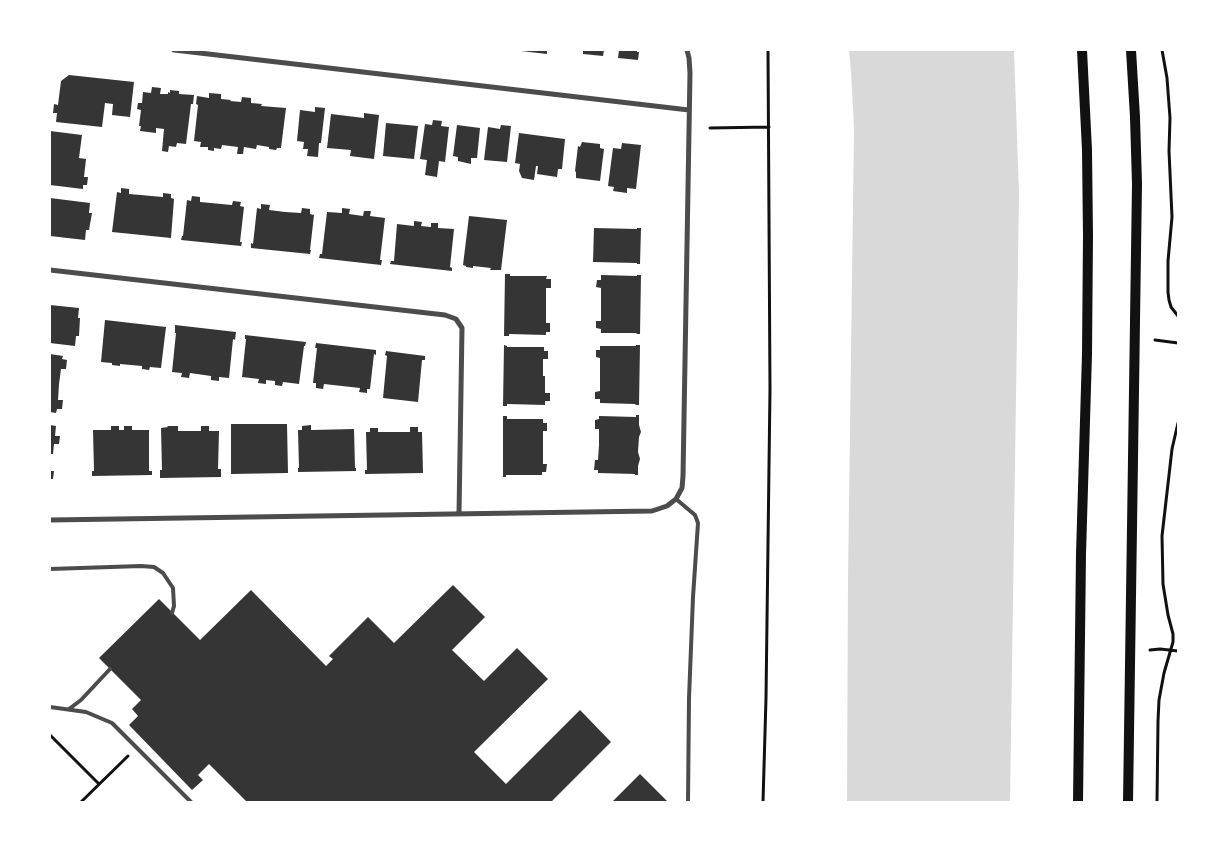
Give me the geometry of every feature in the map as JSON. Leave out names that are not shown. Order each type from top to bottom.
[{"type":"main road","points":[[1078,802],[1088,236],[1087,150],[1082,50]]},
{"type":"main road","points":[[1128,802],[1137,184],[1131,50]]},
{"type":"street","points":[[174,50],[689,110]]},
{"type":"street","points":[[50,520],[652,511],[666,506],[676,499],[682,488],[684,476],[689,110],[689,58],[687,50]]},
{"type":"street","points":[[50,270],[445,314],[456,319],[462,328],[459,514]]},
{"type":"lane","points":[[676,499],[695,515],[698,523],[689,698],[688,802]]},
{"type":"lane","points":[[50,568],[154,567],[163,573],[173,588],[174,606],[172,613]]},
{"type":"lane","points":[[69,709],[82,700],[110,669]]},
{"type":"lane","points":[[50,707],[86,712],[112,723],[191,802]]},
{"type":"path","points":[[763,802],[770,389],[768,50]]},
{"type":"path","points":[[1162,50],[1167,78],[1170,118],[1169,162],[1172,217],[1168,261],[1168,292],[1171,307],[1178,316]]},
{"type":"path","points":[[710,128],[769,126]]},
{"type":"path","points":[[1155,340],[1178,343]]},
{"type":"path","points":[[1157,802],[1159,700],[1173,634],[1163,584],[1162,536],[1172,449],[1178,423]]},
{"type":"path","points":[[1150,650],[1178,651]]},
{"type":"path","points":[[50,735],[99,784]]},
{"type":"path","points":[[81,802],[130,754]]},
{"type":"shaded area","points":[[849,50],[1014,50],[1019,194],[1010,802],[847,802],[854,128]]},
{"type":"building","points":[[547,50],[547,54],[521,51]]},
{"type":"building","points":[[583,50],[604,50],[603,56],[583,54]]},
{"type":"building","points":[[619,50],[637,50],[639,52],[638,60],[618,58]]},
{"type":"building","points":[[69,75],[134,82],[130,117],[112,115],[113,104],[105,103],[102,127],[56,122],[57,113],[53,113],[54,104],[58,105],[61,81]]},
{"type":"building","points":[[152,87],[161,88],[160,94],[168,94],[170,90],[179,91],[179,94],[194,95],[193,104],[191,104],[186,144],[177,143],[176,147],[169,146],[168,152],[162,151],[164,129],[156,128],[156,133],[140,131],[141,110],[137,109],[138,103],[142,103],[143,92],[151,93]]},
{"type":"building","points":[[209,93],[221,94],[221,99],[230,101],[241,102],[242,97],[251,98],[251,103],[262,104],[261,106],[286,108],[281,148],[276,150],[257,145],[256,149],[244,147],[243,154],[237,154],[238,147],[222,145],[221,149],[214,148],[214,151],[208,150],[208,147],[200,147],[201,142],[194,141],[198,105],[196,104],[197,96],[209,98]]},
{"type":"building","points":[[315,107],[325,108],[318,157],[307,156],[308,149],[303,149],[304,142],[297,141],[300,110],[315,112]]},
{"type":"building","points":[[364,113],[379,115],[374,159],[350,156],[351,150],[327,148],[331,114],[364,118]]},
{"type":"building","points":[[433,120],[442,121],[441,126],[449,127],[445,162],[439,161],[437,177],[425,175],[427,160],[420,159],[425,124],[432,125]]},
{"type":"building","points":[[386,123],[418,126],[414,159],[383,156]]},
{"type":"building","points":[[457,125],[480,128],[477,158],[471,158],[471,164],[458,161],[458,157],[453,156]]},
{"type":"building","points":[[501,125],[511,126],[507,162],[484,160],[488,127],[500,129]]},
{"type":"building","points":[[50,131],[82,135],[79,158],[86,159],[84,177],[88,177],[87,185],[83,185],[83,189],[50,185]]},
{"type":"building","points":[[519,133],[565,139],[562,169],[558,169],[557,177],[537,174],[538,166],[536,166],[534,180],[522,178],[519,171],[520,164],[515,163]]},
{"type":"building","points":[[582,142],[600,144],[600,148],[604,149],[600,181],[576,178],[578,146],[580,147]]},
{"type":"building","points":[[622,143],[641,145],[636,189],[627,188],[627,193],[613,191],[614,187],[608,186],[613,148],[621,149]]},
{"type":"building","points":[[121,188],[129,189],[129,194],[163,197],[163,193],[171,194],[171,198],[174,199],[171,238],[112,232],[117,192],[121,193]]},
{"type":"building","points":[[192,196],[200,197],[200,202],[232,205],[233,201],[241,202],[240,206],[244,207],[241,246],[181,240],[187,200],[191,201]]},
{"type":"building","points":[[50,198],[90,203],[89,213],[92,213],[89,230],[86,230],[85,240],[50,236]]},
{"type":"building","points":[[261,204],[270,205],[269,210],[285,212],[301,213],[302,208],[310,209],[310,214],[314,215],[310,254],[251,248],[257,208],[261,209]]},
{"type":"building","points":[[342,208],[350,209],[349,214],[363,216],[364,211],[371,211],[370,216],[385,218],[381,265],[319,258],[320,254],[322,254],[327,212],[342,213]]},
{"type":"building","points":[[469,216],[507,220],[501,270],[490,270],[491,268],[473,266],[473,268],[463,265]]},
{"type":"building","points":[[414,221],[422,222],[421,226],[431,227],[431,223],[438,223],[438,228],[454,229],[450,267],[452,271],[390,264],[391,261],[394,261],[397,224],[414,226]]},
{"type":"building","points":[[594,228],[641,228],[640,264],[593,262]]},
{"type":"building","points":[[505,274],[510,274],[510,276],[547,276],[546,279],[551,279],[551,288],[546,288],[546,323],[550,323],[550,332],[546,332],[546,335],[509,334],[509,336],[504,336]]},
{"type":"building","points":[[601,275],[641,275],[640,334],[601,333],[601,329],[596,328],[596,321],[601,321],[601,288],[596,287],[597,280],[601,280]]},
{"type":"building","points":[[50,305],[79,308],[79,336],[76,336],[75,346],[50,343]]},
{"type":"building","points":[[105,320],[166,327],[161,368],[150,367],[149,370],[142,369],[142,366],[120,364],[120,366],[101,362]]},
{"type":"building","points":[[175,325],[236,332],[235,340],[233,339],[229,378],[219,377],[219,381],[211,380],[211,376],[190,373],[189,378],[181,377],[182,373],[172,372],[176,333]]},
{"type":"building","points":[[245,335],[306,342],[299,384],[283,382],[282,386],[275,385],[275,381],[266,380],[266,384],[258,383],[259,379],[242,377]]},
{"type":"building","points":[[316,343],[376,350],[370,389],[367,389],[367,393],[359,392],[360,388],[324,384],[323,389],[316,388],[316,383],[313,383]]},
{"type":"building","points":[[504,345],[507,347],[544,347],[544,351],[548,351],[548,359],[543,359],[543,376],[545,376],[545,393],[550,393],[550,401],[545,401],[545,405],[507,404],[507,406],[503,406]]},
{"type":"building","points":[[640,345],[639,405],[600,403],[600,399],[595,399],[595,392],[600,391],[600,358],[596,357],[596,350],[600,350],[600,346]]},
{"type":"building","points":[[386,351],[425,356],[425,360],[422,360],[418,402],[383,398]]},
{"type":"building","points":[[50,354],[63,356],[62,359],[67,360],[66,369],[61,369],[59,384],[58,400],[63,400],[62,409],[57,409],[56,413],[50,412]]},
{"type":"building","points":[[636,415],[639,415],[641,432],[639,437],[638,452],[640,459],[638,475],[598,473],[598,470],[594,470],[595,460],[598,460],[599,445],[599,429],[595,429],[595,420],[599,419],[599,416],[636,417]]},
{"type":"building","points":[[503,416],[507,416],[507,419],[543,419],[543,423],[547,423],[547,431],[543,431],[543,464],[547,464],[546,472],[542,472],[542,475],[506,475],[506,477],[503,477]]},
{"type":"building","points":[[231,424],[287,424],[288,473],[231,474]]},
{"type":"building","points":[[50,425],[56,426],[55,436],[60,436],[59,444],[54,444],[53,454],[50,454]]},
{"type":"building","points":[[311,425],[311,430],[354,429],[356,471],[298,472],[298,430],[302,430],[302,426]]},
{"type":"building","points":[[111,426],[119,426],[119,430],[124,430],[124,426],[132,426],[132,430],[149,430],[149,471],[152,471],[152,475],[92,476],[92,471],[94,471],[93,430],[111,430]]},
{"type":"building","points":[[178,426],[178,431],[201,431],[201,426],[209,426],[209,431],[219,431],[218,469],[221,469],[221,477],[160,478],[160,470],[162,470],[161,428]]},
{"type":"building","points":[[410,427],[418,427],[418,432],[422,432],[423,473],[365,474],[365,470],[367,470],[366,432],[370,432],[370,428],[378,428],[378,432],[410,432]]},
{"type":"building","points":[[50,471],[54,471],[53,479],[50,479]]},
{"type":"building","points":[[453,585],[485,617],[452,650],[484,681],[517,648],[548,679],[474,752],[506,784],[580,710],[611,742],[551,802],[247,802],[209,764],[198,775],[203,780],[192,790],[129,725],[138,716],[132,709],[141,700],[99,658],[159,599],[200,640],[251,590],[326,666],[333,659],[329,656],[368,617],[394,643]]},
{"type":"building","points":[[640,774],[668,802],[612,802]]}]
